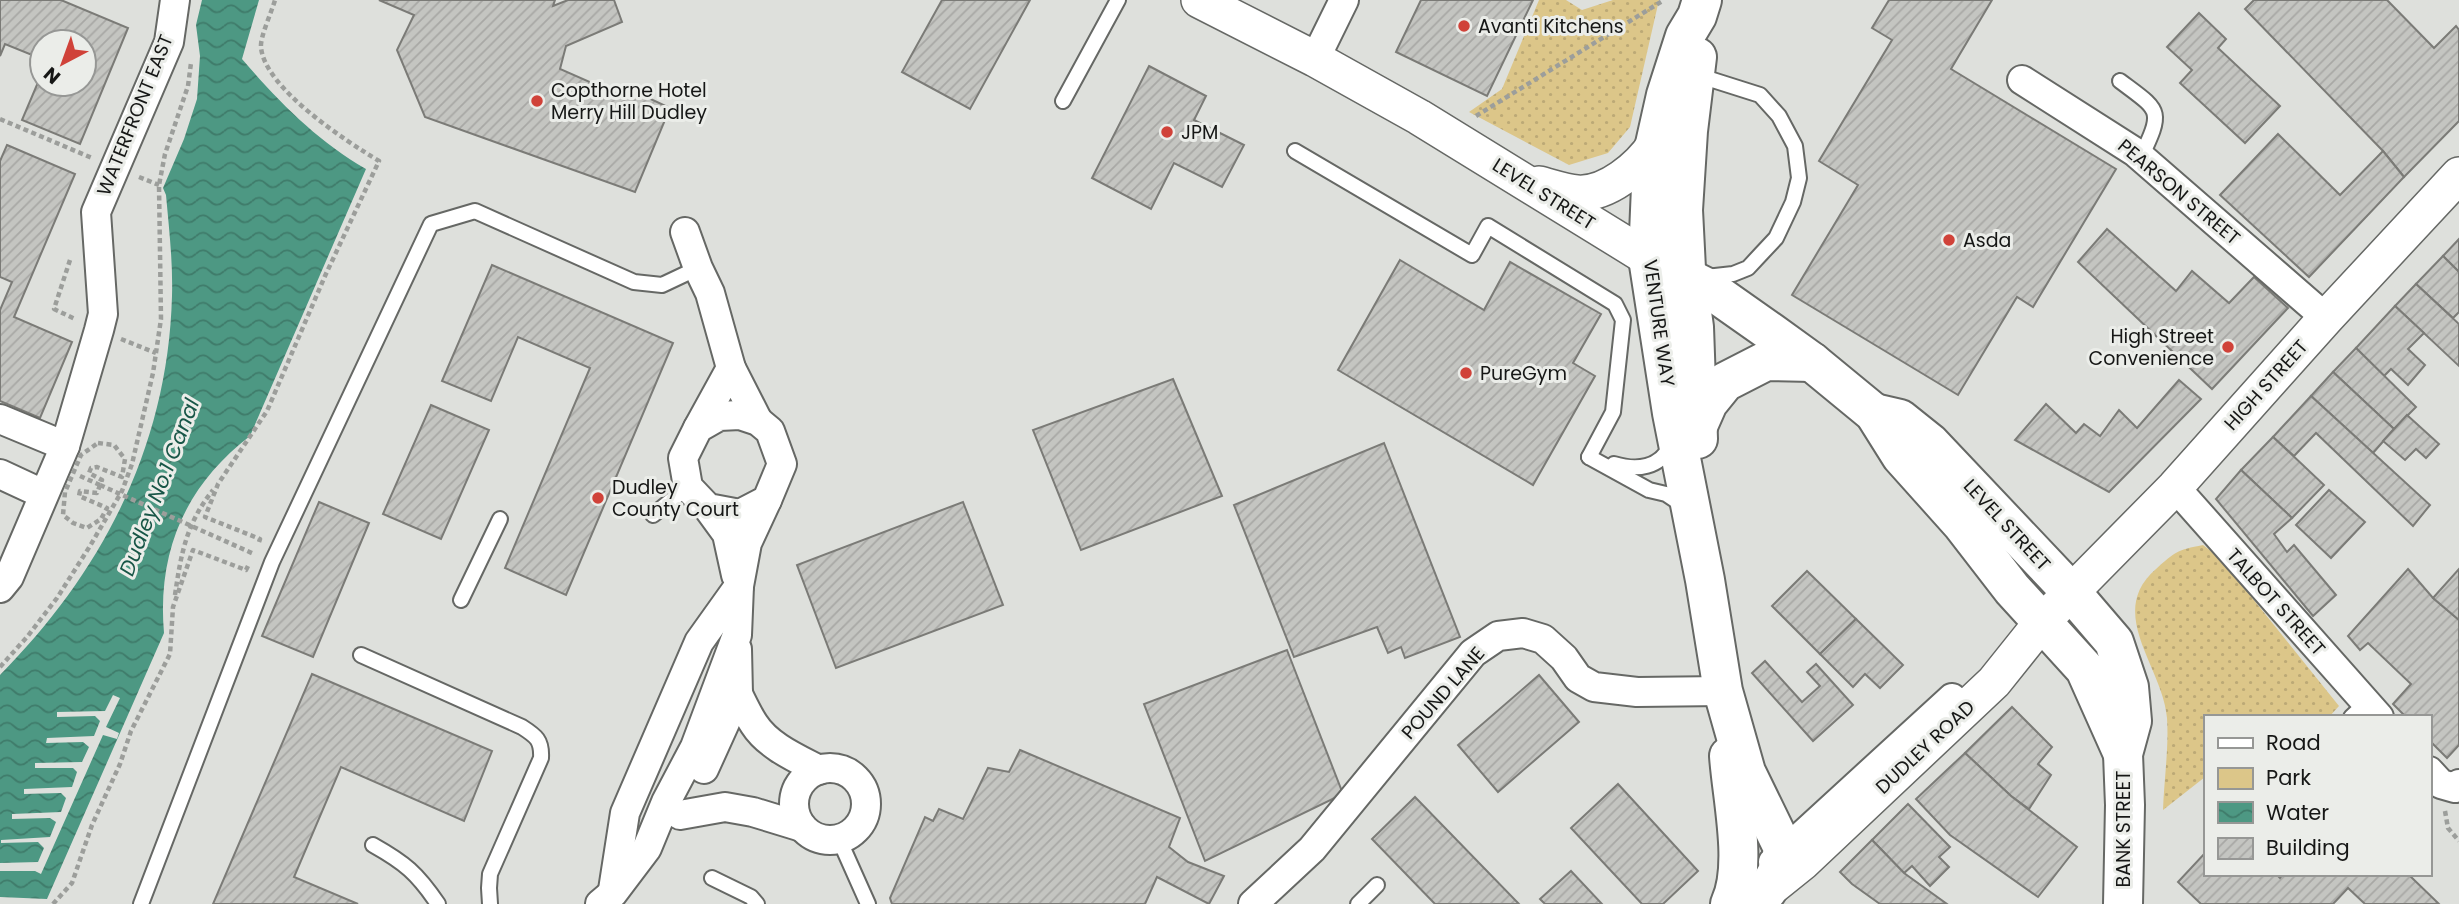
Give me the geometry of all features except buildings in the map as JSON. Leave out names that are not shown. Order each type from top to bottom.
[{"type":"main road","name":"VENTURE WAY","points":[[1686,430],[1648,258],[1655,144],[1685,72],[1698,51],[1687,5]]},
{"type":"main road","name":"VENTURE WAY","points":[[1685,72],[1688,131],[1683,210],[1687,278],[1694,327],[1686,430],[1690,509],[1723,691],[1746,772],[1783,848],[1782,854]]},
{"type":"main road","name":"LEVEL STREET","points":[[1648,258],[1708,288],[1812,362],[1874,413],[1901,456],[1961,523],[2012,589],[2042,622]]},
{"type":"main road","points":[[1686,430],[1725,382],[1766,361],[1812,362]]},
{"type":"main road","name":"LEVEL STREET","points":[[1874,413],[1900,419],[1930,443],[2072,593]]},
{"type":"main road","name":"BANK STREET","points":[[2072,593],[2114,642],[2129,687],[2132,721],[2123,754],[2123,904]]},
{"type":"main road","name":"BANK STREET","points":[[2042,622],[2085,668],[2123,754]]},
{"type":"main road","points":[[1723,691],[1740,863],[1737,888],[1730,904]]},
{"type":"main road","points":[[1759,897],[1780,867],[1782,854]]},
{"type":"street","name":"WATERFRONT EAST","points":[[0,588],[9,577],[65,446],[103,314],[96,212],[169,41],[175,0]]},
{"type":"street","name":"LEVEL STREET","points":[[1199,0],[1315,59],[1419,117],[1648,258]]},
{"type":"street","points":[[1315,59],[1345,0]]},
{"type":"street","name":"PEARSON STREET","points":[[2022,80],[2141,157],[2326,318]]},
{"type":"street","points":[[1522,181],[1579,193],[1609,186],[1645,160],[1655,144]]},
{"type":"street","name":"HIGH STREET","points":[[2072,593],[2175,487],[2459,175]]},
{"type":"street","points":[[685,232],[710,293],[731,368],[758,421]]},
{"type":"street","points":[[607,898],[625,813],[699,642],[739,586],[727,534],[688,487],[683,458],[731,368]]},
{"type":"street","points":[[607,898],[647,848],[680,815],[738,694],[739,586],[747,544],[782,464],[770,431],[758,421],[740,415],[719,416],[698,428]]},
{"type":"street","points":[[0,419],[65,446]]},
{"type":"street","points":[[0,474],[43,494]]},
{"type":"street","name":"TALBOT STREET","points":[[2175,487],[2328,660],[2365,712]]},
{"type":"street","points":[[708,508],[740,513],[767,500]]},
{"type":"street","name":"DUDLEY ROAD","points":[[1759,897],[1803,862],[1994,681],[2042,622],[2072,593]]},
{"type":"street","points":[[1730,904],[1987,667],[2042,622]]},
{"type":"street","name":"POUND LANE","points":[[1253,904],[1312,849],[1474,653],[1499,635],[1523,633],[1543,639],[1564,657],[1578,678],[1594,687],[1637,692],[1723,691]]},
{"type":"street","points":[[647,848],[666,802],[695,747],[737,635]]},
{"type":"street","points":[[738,694],[754,724],[764,736],[790,755],[818,770]]},
{"type":"street","points":[[830,768],[851,775],[860,783],[866,810],[852,833],[839,839],[819,838],[812,836],[802,827],[794,807],[798,787],[806,777],[818,770],[830,768]]},
{"type":"street","points":[[2431,773],[2441,783],[2457,786]]},
{"type":"street","points":[[680,815],[725,807],[753,812],[802,827]]},
{"type":"lane","points":[[1063,101],[1118,0]]},
{"type":"lane","points":[[1685,72],[1759,95],[1779,116],[1795,146],[1799,178],[1793,202],[1776,238],[1748,268],[1732,274],[1687,278]]},
{"type":"lane","points":[[2120,81],[2152,105],[2156,115],[2152,134],[2141,157]]},
{"type":"lane","points":[[1295,151],[1472,255],[1488,226],[1615,304],[1623,320],[1613,412],[1589,457]]},
{"type":"lane","points":[[141,904],[272,562],[431,224],[475,211],[634,282],[662,285],[698,268]]},
{"type":"lane","points":[[1589,457],[1630,469],[1643,468],[1657,461],[1686,430]]},
{"type":"lane","points":[[1589,457],[1690,509]]},
{"type":"lane","points":[[653,514],[688,487]]},
{"type":"lane","points":[[461,600],[500,519]]},
{"type":"lane","points":[[361,654],[522,727],[535,735],[542,744],[541,758],[491,874],[490,904]]},
{"type":"lane","points":[[839,839],[868,904]]},
{"type":"lane","points":[[373,845],[403,862],[438,904]]},
{"type":"lane","points":[[712,878],[751,897],[757,904]]},
{"type":"lane","points":[[1358,904],[1377,885]]},
{"type":"path","points":[[53,904],[72,883],[92,825],[120,764],[131,731],[170,654],[173,607],[182,547],[204,502],[267,411],[325,276],[379,162],[349,143],[290,96],[271,73],[260,46],[275,0]]},
{"type":"path","points":[[1470,117],[1478,116],[1687,5]]},
{"type":"path","points":[[0,667],[27,637],[90,546],[122,491],[132,464],[153,373],[161,319],[159,185],[165,154],[188,86],[192,54]]},
{"type":"path","points":[[98,443],[114,445],[125,458],[124,472],[122,477],[97,467],[91,468],[89,473],[102,480],[100,485],[97,493],[80,491],[79,496],[107,508],[101,519],[87,528],[73,523],[63,515],[65,492],[81,455],[98,443]]},
{"type":"path","points":[[81,477],[254,554]]},
{"type":"path","points":[[173,607],[193,550],[246,570],[260,539],[205,517],[218,484]]},
{"type":"green space","points":[[1539,0],[1566,0],[1582,10],[1613,0],[1659,0],[1630,127],[1608,153],[1569,165],[1469,112],[1502,89]]},
{"type":"green space","points":[[2203,545],[2220,558],[2339,706],[2331,715],[2204,715],[2204,778],[2163,810],[2167,718],[2163,699],[2141,641],[2136,622],[2136,604],[2142,586],[2156,569],[2182,550]]},
{"type":"water","name":"Dudley No.1 Canal","points":[[202,0],[259,0],[242,59],[299,119],[331,146],[366,169],[250,436],[227,455],[208,476],[180,523],[165,575],[164,633],[47,899],[0,897],[0,675],[37,635],[70,593],[99,549],[143,454],[158,403],[168,351],[172,271],[166,195],[163,188],[184,139],[197,99],[200,56],[196,25]]},
{"type":"pier","points":[[113,695],[120,698],[106,727],[119,733],[117,739],[103,735],[41,874],[35,871],[0,871],[0,863],[38,862],[44,848],[38,842],[1,843],[1,840],[50,837],[56,822],[50,818],[12,819],[12,814],[61,812],[66,798],[61,793],[24,794],[24,789],[72,787],[77,772],[73,768],[35,768],[35,763],[82,762],[89,747],[83,742],[46,743],[47,738],[94,736],[100,721],[95,716],[57,717],[57,712],[105,711]]},
{"type":"place","name":"Avanti Kitchens","points":[[1464,26]]},
{"type":"place","name":"Copthorne Hotel Merry Hill Dudley","points":[[537,101]]},
{"type":"place","name":"JPM","points":[[1167,132]]},
{"type":"place","name":"Asda","points":[[1949,240]]},
{"type":"place","name":"High Street Convenience","points":[[2228,347]]},
{"type":"place","name":"PureGym","points":[[1466,373]]},
{"type":"place","name":"Dudley County Court","points":[[598,498]]}]
